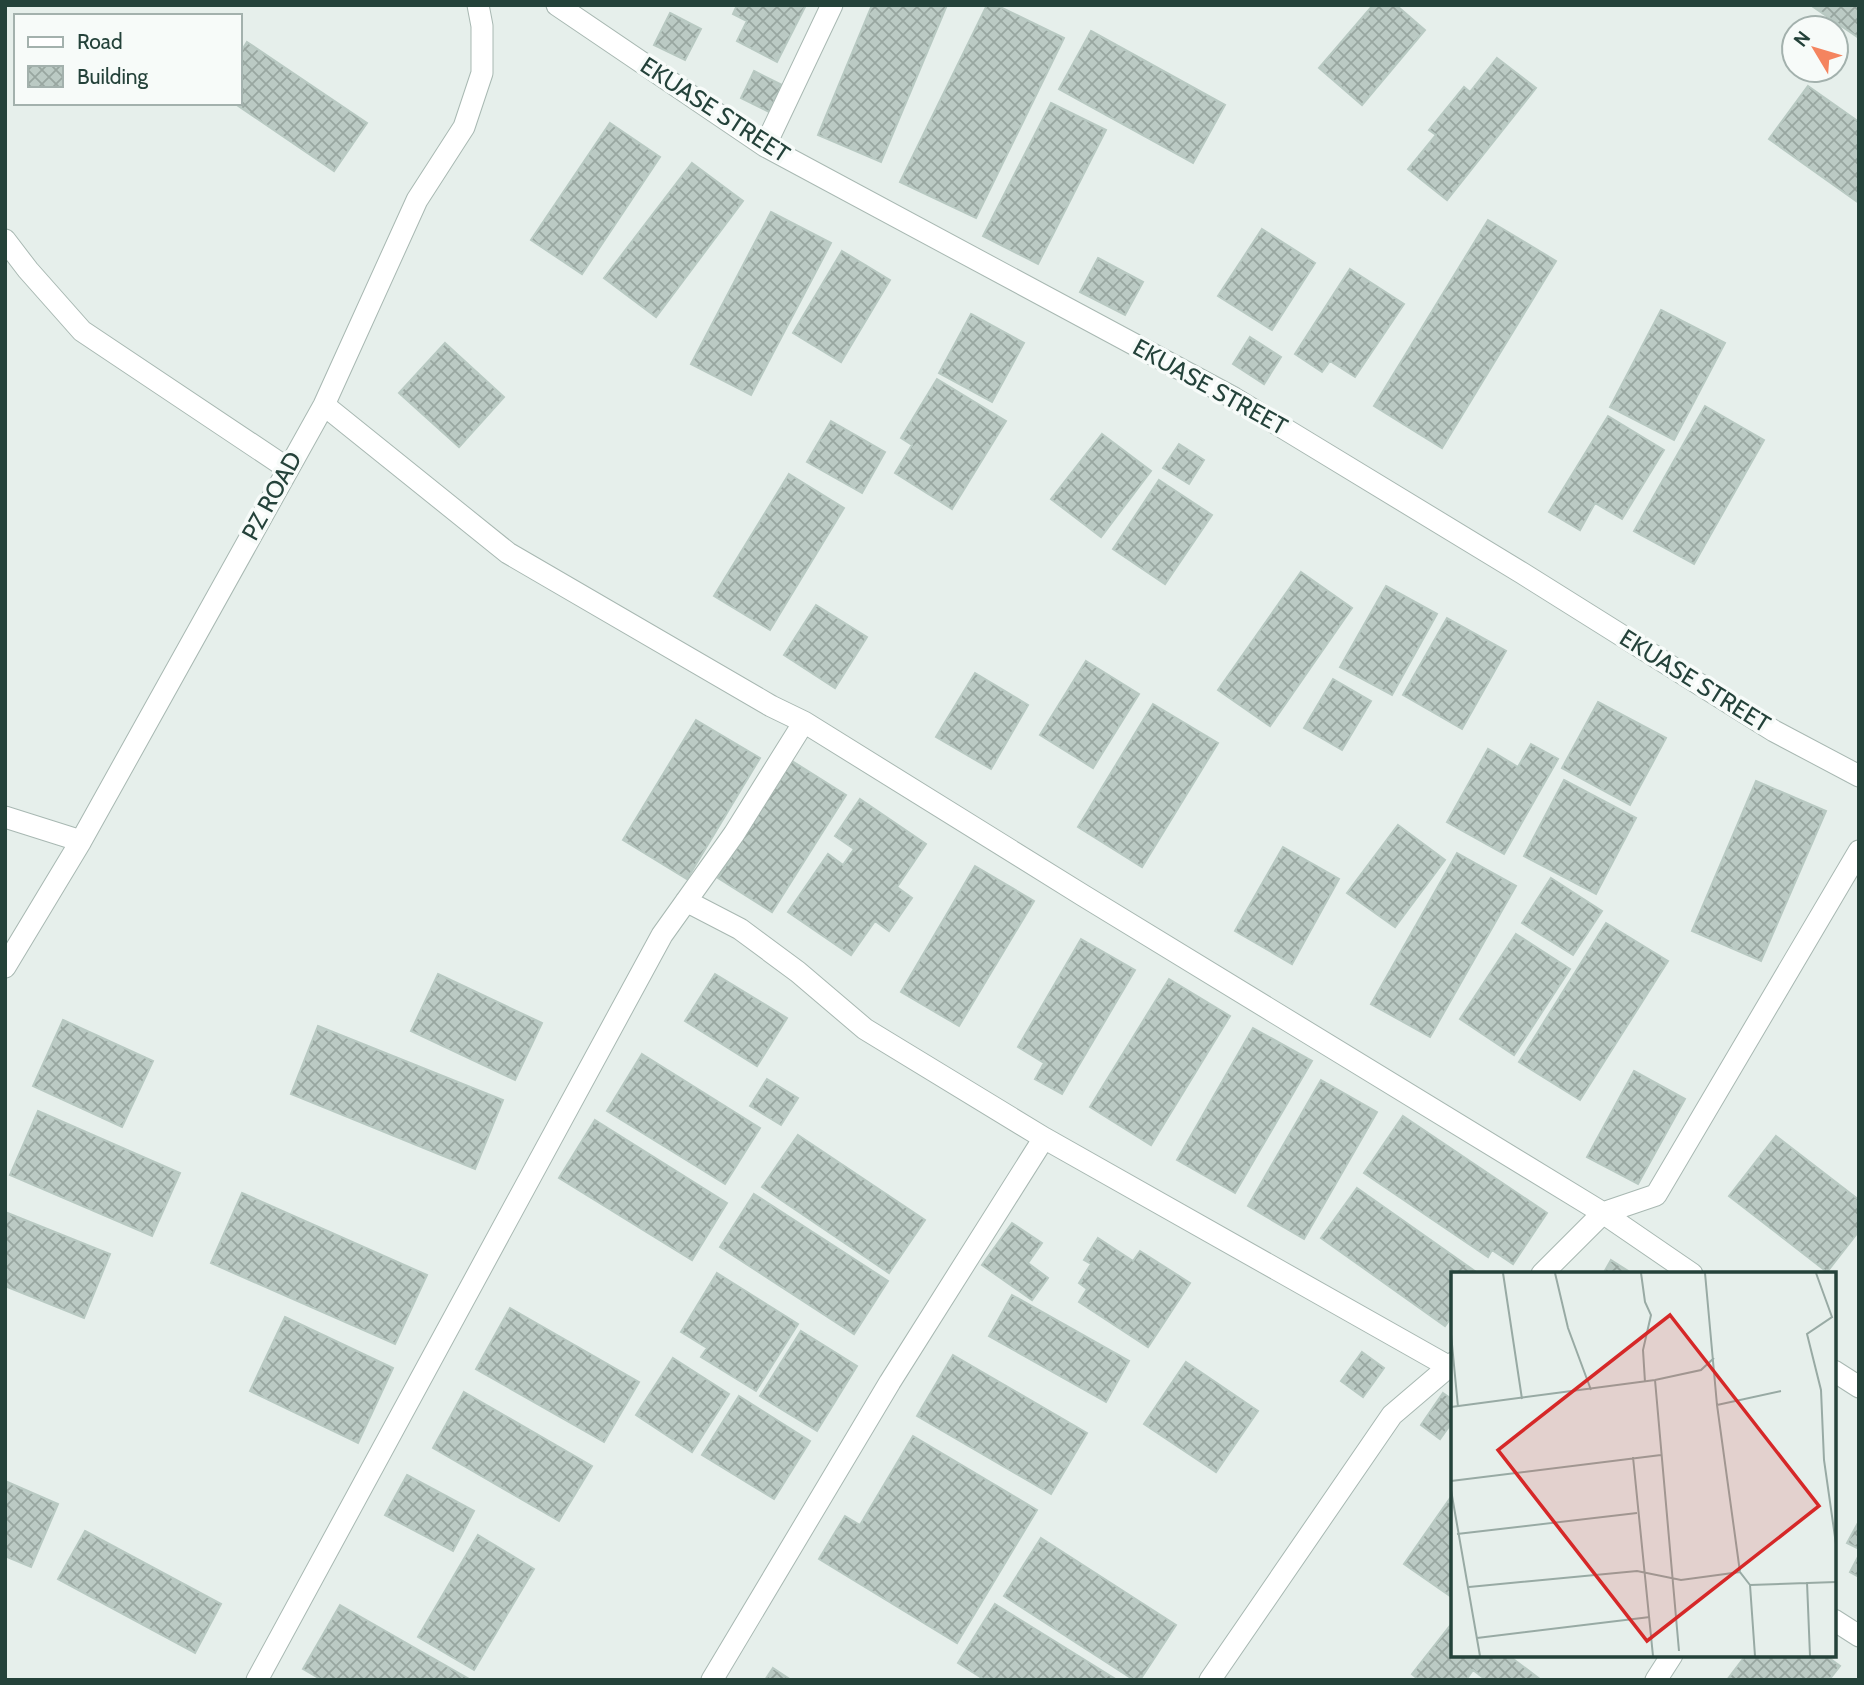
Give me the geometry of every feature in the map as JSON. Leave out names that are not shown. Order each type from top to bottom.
[{"type":"street","name":"PZ ROAD","points":[[5,967],[81,841],[324,405],[417,200],[464,127],[482,73],[482,26],[478,5]]},
{"type":"street","name":"EKUASE STREET","points":[[557,5],[765,146],[1234,398],[1522,573],[1774,731],[1859,776]]},
{"type":"street","points":[[765,146],[832,5]]},
{"type":"street","points":[[5,240],[82,331],[287,468]]},
{"type":"street","points":[[324,405],[508,553],[759,699],[804,722],[1603,1213],[1689,1272]]},
{"type":"street","points":[[257,1680],[655,947],[734,834],[804,722]]},
{"type":"street","points":[[5,817],[81,841]]},
{"type":"street","points":[[1544,1272],[1603,1213],[1656,1195],[1859,851]]},
{"type":"street","points":[[686,901],[740,929],[798,972],[864,1029],[1044,1138],[1451,1366],[1392,1415],[1210,1680]]},
{"type":"street","points":[[712,1680],[890,1382],[1044,1138]]},
{"type":"street","points":[[1836,1372],[1859,1387]]},
{"type":"street","points":[[1836,1621],[1859,1636]]},
{"type":"street","points":[[1656,1680],[1671,1657]]},
{"type":"building","points":[[737,5],[806,5],[777,62],[737,41],[747,21],[733,14]]},
{"type":"building","points":[[872,5],[947,5],[881,162],[818,135]]},
{"type":"building","points":[[987,5],[996,5],[1064,38],[976,218],[900,182]]},
{"type":"building","points":[[1373,5],[1396,5],[1425,30],[1362,105],[1319,68]]},
{"type":"building","points":[[1859,5],[1859,38],[1850,32],[1850,14],[1824,14],[1812,6]]},
{"type":"building","points":[[670,13],[701,29],[685,60],[654,45]]},
{"type":"building","points":[[1091,31],[1225,105],[1193,163],[1059,89]]},
{"type":"building","points":[[247,42],[367,123],[334,171],[237,105],[242,105],[242,50]]},
{"type":"building","points":[[1497,58],[1536,88],[1447,200],[1408,169],[1436,135],[1429,130],[1464,87],[1470,92]]},
{"type":"building","points":[[754,71],[782,85],[769,112],[741,98]]},
{"type":"building","points":[[1808,86],[1859,122],[1859,203],[1769,139]]},
{"type":"building","points":[[1051,103],[1106,130],[1038,264],[983,236]]},
{"type":"building","points":[[610,123],[660,157],[582,274],[531,240]]},
{"type":"building","points":[[692,163],[743,201],[656,317],[604,278]]},
{"type":"building","points":[[771,212],[831,243],[751,395],[691,364]]},
{"type":"building","points":[[1488,220],[1556,261],[1442,448],[1374,406]]},
{"type":"building","points":[[1262,229],[1315,263],[1272,330],[1218,296]]},
{"type":"building","points":[[842,251],[890,280],[841,362],[793,333]]},
{"type":"building","points":[[1098,258],[1143,282],[1125,315],[1080,292]]},
{"type":"building","points":[[1350,269],[1404,304],[1355,377],[1330,361],[1322,372],[1295,354]]},
{"type":"building","points":[[1661,310],[1725,343],[1674,440],[1610,407]]},
{"type":"building","points":[[971,314],[1024,343],[992,402],[939,373]]},
{"type":"building","points":[[1250,337],[1281,357],[1264,384],[1233,364]]},
{"type":"building","points":[[445,343],[504,397],[459,447],[399,393]]},
{"type":"building","points":[[937,379],[1006,421],[952,509],[895,473],[912,445],[901,438]]},
{"type":"building","points":[[1705,406],[1764,440],[1694,564],[1634,531]]},
{"type":"building","points":[[1608,416],[1664,450],[1622,519],[1595,503],[1580,530],[1549,512]]},
{"type":"building","points":[[831,421],[885,452],[862,493],[807,462]]},
{"type":"building","points":[[1102,434],[1151,471],[1101,537],[1051,499]]},
{"type":"building","points":[[1179,444],[1204,460],[1189,484],[1163,468]]},
{"type":"building","points":[[789,474],[844,508],[770,630],[714,596]]},
{"type":"building","points":[[1159,480],[1212,515],[1165,584],[1113,549]]},
{"type":"building","points":[[1301,572],[1352,608],[1270,726],[1218,690]]},
{"type":"building","points":[[1386,586],[1437,614],[1392,695],[1340,667]]},
{"type":"building","points":[[816,605],[867,637],[835,688],[784,655]]},
{"type":"building","points":[[1447,618],[1506,651],[1462,729],[1403,695]]},
{"type":"building","points":[[1086,661],[1139,694],[1093,768],[1040,735]]},
{"type":"building","points":[[975,673],[1028,705],[991,769],[936,737]]},
{"type":"building","points":[[1333,679],[1371,701],[1342,750],[1304,728]]},
{"type":"building","points":[[1598,702],[1666,738],[1630,805],[1562,768]]},
{"type":"building","points":[[1153,704],[1218,743],[1142,867],[1078,827]]},
{"type":"building","points":[[696,720],[760,758],[687,879],[623,840]]},
{"type":"building","points":[[1531,744],[1558,759],[1504,854],[1447,822],[1488,749],[1518,767]]},
{"type":"building","points":[[792,761],[846,795],[772,912],[718,878]]},
{"type":"building","points":[[1564,780],[1636,818],[1596,894],[1524,856]]},
{"type":"building","points":[[1756,781],[1826,811],[1761,961],[1692,931]]},
{"type":"building","points":[[860,799],[926,844],[897,887],[912,898],[889,931],[875,921],[851,955],[788,912],[828,854],[843,865],[854,849],[835,836]]},
{"type":"building","points":[[1398,825],[1445,860],[1395,927],[1347,893]]},
{"type":"building","points":[[1283,847],[1339,879],[1292,964],[1235,931]]},
{"type":"building","points":[[1457,853],[1516,886],[1430,1037],[1371,1004]]},
{"type":"building","points":[[975,866],[1034,901],[959,1026],[901,992]]},
{"type":"building","points":[[1551,878],[1602,911],[1573,955],[1522,923]]},
{"type":"building","points":[[1606,923],[1668,961],[1580,1100],[1519,1062]]},
{"type":"building","points":[[1516,934],[1570,969],[1514,1055],[1460,1019]]},
{"type":"building","points":[[1081,939],[1135,970],[1062,1094],[1035,1079],[1044,1063],[1018,1047]]},
{"type":"building","points":[[438,974],[542,1023],[515,1080],[411,1031]]},
{"type":"building","points":[[715,974],[787,1018],[757,1066],[685,1021]]},
{"type":"building","points":[[1169,979],[1230,1016],[1151,1145],[1090,1107]]},
{"type":"building","points":[[63,1020],[153,1061],[122,1127],[33,1086]]},
{"type":"building","points":[[318,1026],[503,1100],[475,1169],[291,1094]]},
{"type":"building","points":[[1253,1028],[1312,1061],[1235,1193],[1177,1160]]},
{"type":"building","points":[[642,1054],[760,1128],[725,1184],[607,1111]]},
{"type":"building","points":[[1634,1071],[1685,1099],[1638,1184],[1587,1157]]},
{"type":"building","points":[[767,1079],[798,1098],[781,1125],[750,1106]]},
{"type":"building","points":[[1321,1080],[1377,1112],[1304,1239],[1248,1206]]},
{"type":"building","points":[[38,1111],[180,1173],[152,1236],[10,1175]]},
{"type":"building","points":[[1403,1116],[1547,1213],[1513,1264],[1492,1250],[1488,1257],[1364,1173]]},
{"type":"building","points":[[595,1120],[727,1203],[692,1260],[559,1178]]},
{"type":"building","points":[[798,1135],[925,1220],[889,1273],[762,1187]]},
{"type":"building","points":[[1776,1136],[1859,1200],[1859,1231],[1827,1272],[1729,1196]]},
{"type":"building","points":[[1357,1188],[1476,1272],[1451,1272],[1451,1318],[1445,1326],[1321,1238]]},
{"type":"building","points":[[242,1193],[427,1275],[395,1344],[211,1263]]},
{"type":"building","points":[[754,1194],[888,1281],[854,1334],[720,1247]]},
{"type":"building","points":[[5,1212],[110,1254],[84,1318],[5,1286]]},
{"type":"building","points":[[1012,1223],[1042,1243],[1028,1263],[1048,1278],[1032,1300],[982,1265]]},
{"type":"building","points":[[1098,1238],[1133,1261],[1140,1251],[1190,1283],[1148,1347],[1079,1302],[1087,1289],[1079,1283],[1091,1264],[1084,1260]]},
{"type":"building","points":[[1611,1260],[1630,1272],[1604,1272]]},
{"type":"building","points":[[717,1273],[798,1324],[756,1391],[701,1357],[707,1348],[681,1332]]},
{"type":"building","points":[[1012,1295],[1129,1361],[1106,1402],[989,1336]]},
{"type":"building","points":[[510,1308],[639,1382],[604,1442],[476,1369]]},
{"type":"building","points":[[285,1317],[393,1368],[358,1443],[250,1391]]},
{"type":"building","points":[[801,1331],[857,1366],[817,1431],[760,1396]]},
{"type":"building","points":[[1362,1352],[1384,1368],[1363,1397],[1341,1381]]},
{"type":"building","points":[[953,1355],[1087,1433],[1051,1494],[917,1416]]},
{"type":"building","points":[[673,1358],[729,1394],[692,1452],[636,1415]]},
{"type":"building","points":[[1186,1362],[1258,1411],[1216,1472],[1144,1424]]},
{"type":"building","points":[[464,1392],[592,1466],[559,1521],[433,1448]]},
{"type":"building","points":[[1443,1393],[1451,1399],[1451,1424],[1440,1439],[1421,1425]]},
{"type":"building","points":[[739,1396],[810,1441],[774,1499],[702,1455]]},
{"type":"building","points":[[913,1436],[1037,1510],[957,1643],[819,1559],[845,1516],[860,1525]]},
{"type":"building","points":[[407,1475],[474,1511],[453,1551],[385,1515]]},
{"type":"building","points":[[5,1481],[58,1504],[31,1567],[5,1556]]},
{"type":"building","points":[[1451,1497],[1451,1597],[1404,1564]]},
{"type":"building","points":[[1859,1521],[1859,1549],[1847,1543]]},
{"type":"building","points":[[85,1531],[221,1604],[195,1653],[58,1579]]},
{"type":"building","points":[[478,1535],[534,1569],[474,1670],[418,1637]]},
{"type":"building","points":[[1041,1538],[1176,1625],[1140,1680],[1134,1680],[1004,1596]]},
{"type":"building","points":[[1859,1555],[1859,1577],[1850,1572]]},
{"type":"building","points":[[995,1604],[1117,1680],[985,1680],[958,1663]]},
{"type":"building","points":[[340,1605],[469,1679],[322,1680],[303,1669]]},
{"type":"building","points":[[1451,1625],[1451,1657],[1511,1657],[1541,1680],[1486,1680],[1473,1670],[1466,1680],[1419,1680],[1412,1674]]},
{"type":"building","points":[[1744,1657],[1828,1657],[1840,1666],[1829,1680],[1727,1680]]},
{"type":"building","points":[[773,1668],[791,1680],[765,1680]]}]
